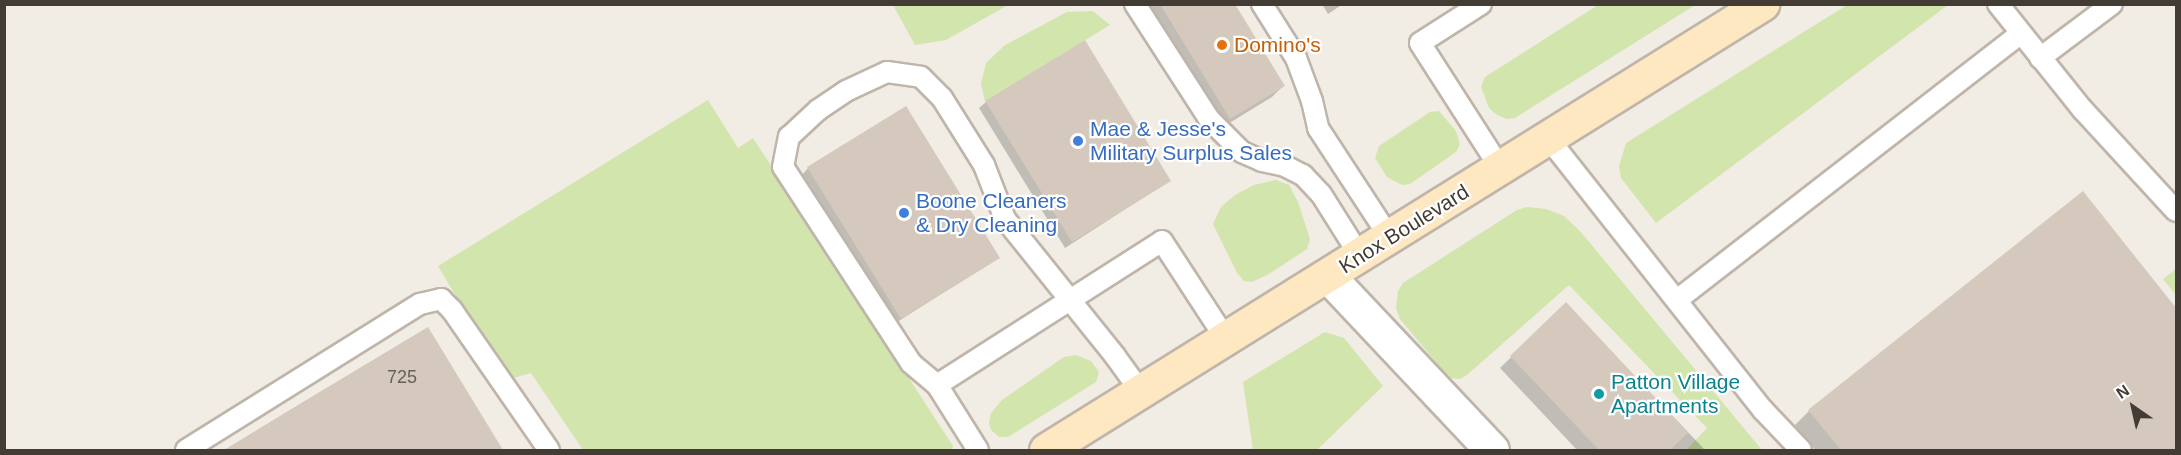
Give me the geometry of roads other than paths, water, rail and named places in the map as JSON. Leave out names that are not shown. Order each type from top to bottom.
[{"type":"main road","name":"Knox Boulevard","points":[[1046,450],[1501,169],[1750,8]]},
{"type":"street","points":[[1328,276],[1492,450]]},
{"type":"lane","points":[[1135,4],[1209,119],[1242,152],[1262,161],[1285,166],[1303,175],[1321,194],[1360,256]]},
{"type":"lane","points":[[1262,4],[1296,58],[1312,101],[1318,128],[1390,238]]},
{"type":"lane","points":[[1480,4],[1420,43],[1501,169]]},
{"type":"lane","points":[[1998,4],[2083,110],[2176,211]]},
{"type":"lane","points":[[2040,58],[2112,4]]},
{"type":"lane","points":[[1677,300],[2020,34]]},
{"type":"lane","points":[[978,450],[937,385],[911,363],[783,167],[789,137],[818,110],[846,90],[887,72],[921,77],[942,98],[984,165],[1005,219],[1115,356],[1141,392]]},
{"type":"lane","points":[[1548,138],[1763,410],[1801,450]]},
{"type":"lane","points":[[937,385],[1162,241],[1226,339]]},
{"type":"lane","points":[[186,450],[420,304],[441,299],[452,309],[549,450]]},
{"type":"place","name":"Domino's","points":[[1222,45]]},
{"type":"place","name":"Mae & Jesse's Military Surplus Sales","points":[[1078,141]]},
{"type":"place","name":"Boone Cleaners & Dry Cleaning","points":[[904,213]]},
{"type":"place","name":"Patton Village Apartments","points":[[1599,394]]}]
